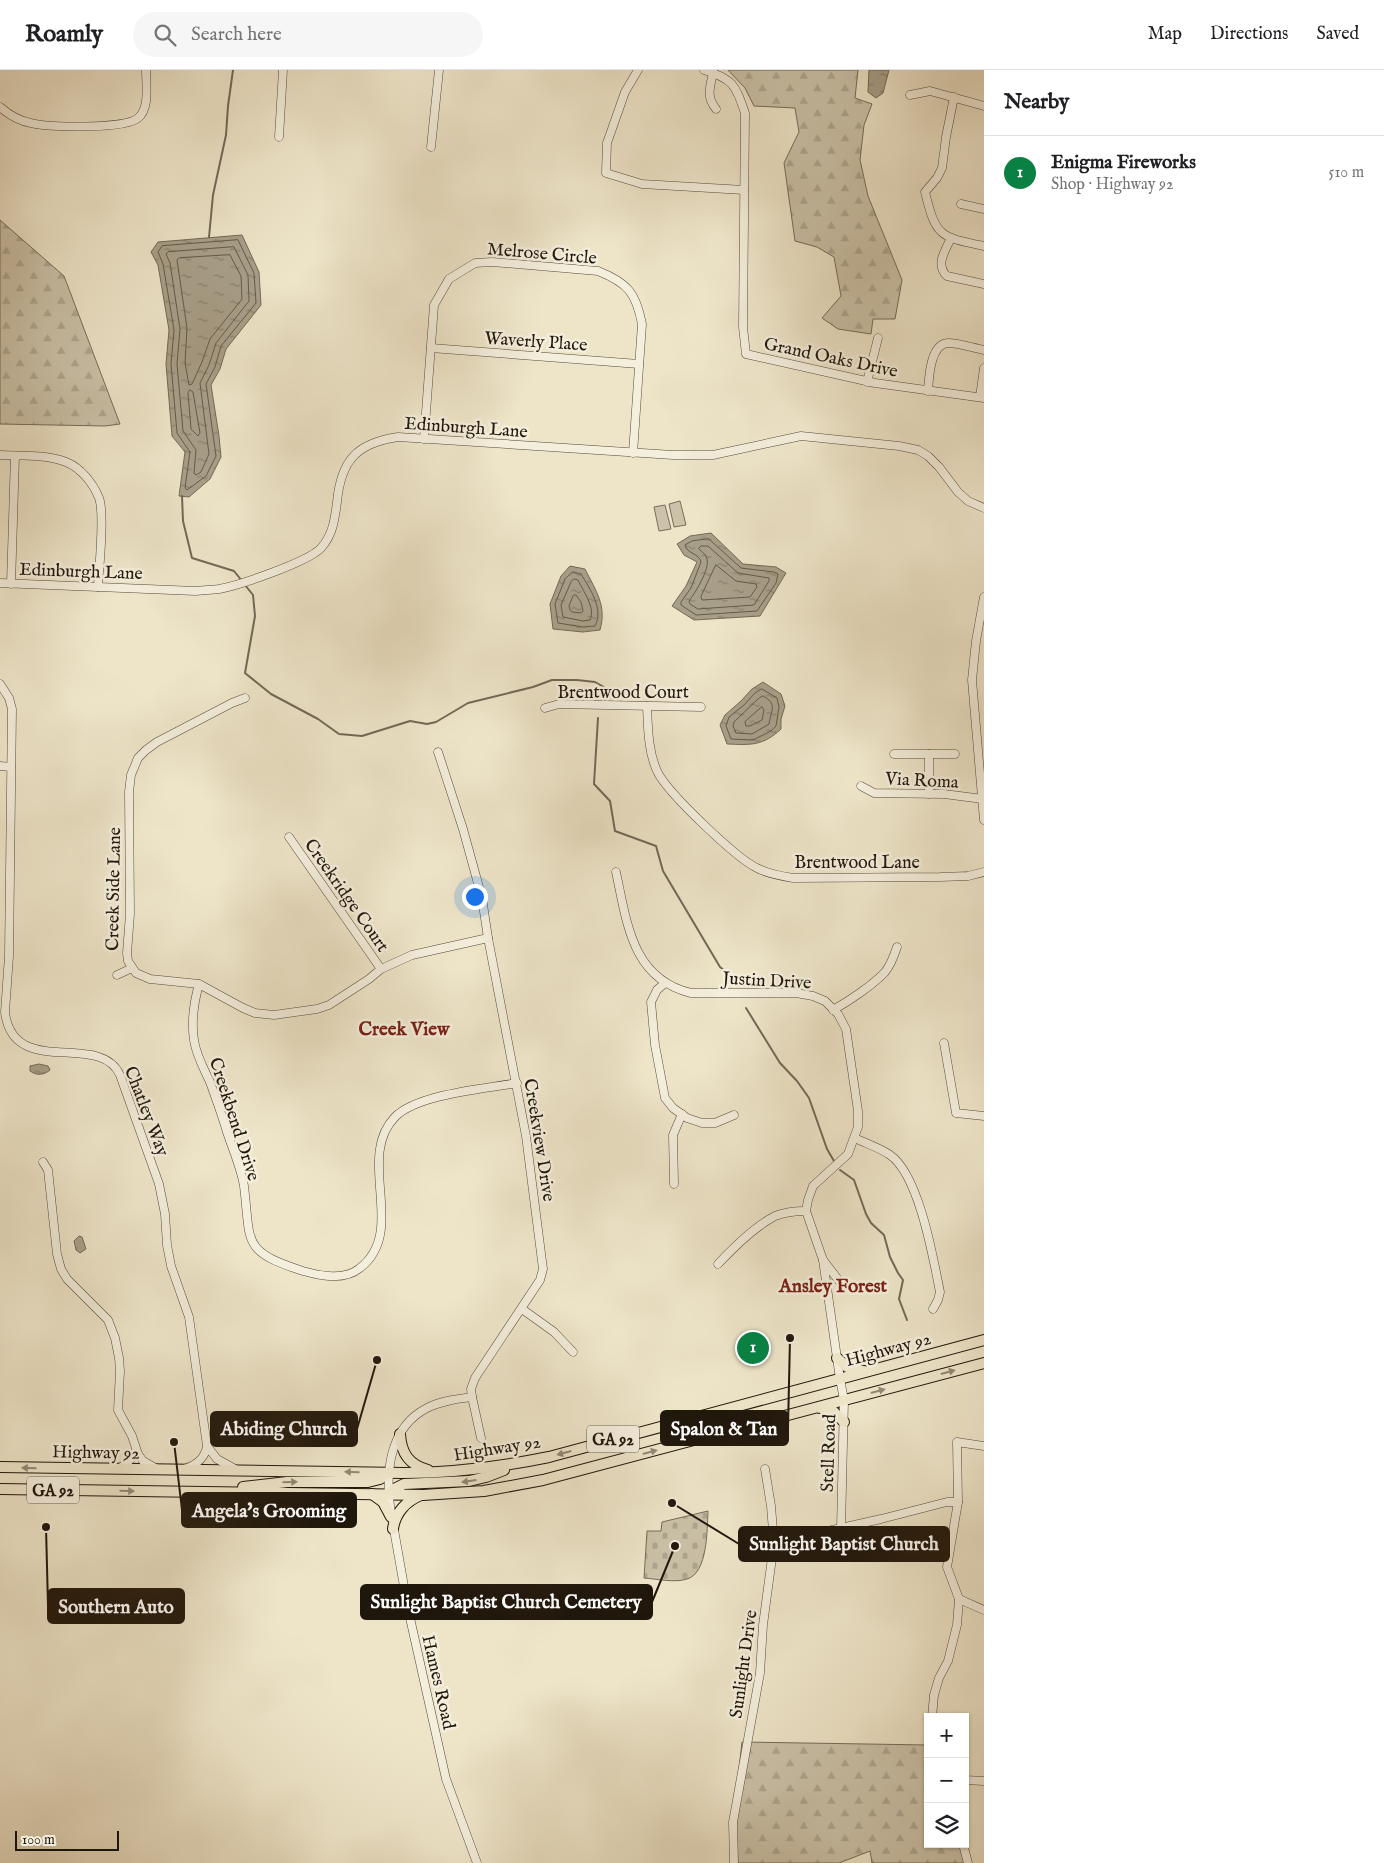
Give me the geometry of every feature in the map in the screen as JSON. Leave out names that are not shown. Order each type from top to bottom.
[{"type":"main road","name":"Highway 92","points":[[0,1467],[436,1473],[478,1470],[557,1454],[984,1340]]},
{"type":"main road","points":[[837,1358],[842,1364],[852,1369],[870,1371]]},
{"type":"main road","name":"GA 92","points":[[0,1489],[423,1495],[472,1492],[521,1485],[984,1363]]},
{"type":"main road","points":[[817,1407],[833,1411],[844,1422]]},
{"type":"main road","points":[[400,1434],[401,1445],[407,1458],[418,1467],[436,1473]]},
{"type":"main road","points":[[389,1494],[397,1487],[408,1484],[476,1480],[495,1474],[514,1464]]},
{"type":"main road","points":[[225,1492],[250,1485],[368,1482],[380,1479],[388,1472]]},
{"type":"main road","points":[[372,1494],[386,1506],[391,1516]]},
{"type":"main road","points":[[394,1529],[401,1509],[413,1499],[423,1495]]},
{"type":"street","points":[[0,107],[6,112],[30,123],[44,125],[112,125],[130,122],[140,117],[145,106],[146,70]]},
{"type":"street","points":[[279,137],[283,70]]},
{"type":"street","points":[[431,147],[439,70]]},
{"type":"street","points":[[638,70],[625,92],[607,143],[606,173],[642,184],[744,190]]},
{"type":"street","name":"Grand Oaks Drive","points":[[704,70],[725,77],[738,92],[745,113],[743,327],[746,354],[867,382],[982,398]]},
{"type":"street","points":[[713,73],[709,96],[716,109]]},
{"type":"street","points":[[910,94],[930,91],[984,106]]},
{"type":"street","points":[[954,97],[942,168],[937,178],[925,192],[931,217],[942,234],[984,246]]},
{"type":"street","points":[[961,204],[984,209]]},
{"type":"street","points":[[951,238],[941,261],[944,273],[947,276],[984,284]]},
{"type":"street","name":"Melrose Circle","points":[[424,438],[434,305],[449,279],[475,263],[492,262],[598,271],[614,277],[624,284],[638,305],[642,324],[633,453]]},
{"type":"street","points":[[867,382],[878,338]]},
{"type":"street","points":[[928,392],[930,373],[939,346],[950,343],[984,350]]},
{"type":"street","name":"Waverly Place","points":[[431,348],[639,364]]},
{"type":"street","points":[[982,398],[984,368]]},
{"type":"street","name":"Edinburgh Lane","points":[[0,583],[196,591],[220,588],[264,575],[301,560],[321,548],[331,534],[342,473],[351,459],[364,447],[379,440],[398,437],[673,455],[713,455],[801,436],[899,446],[918,450],[928,456],[958,492],[968,501],[984,508]]},
{"type":"street","points":[[0,455],[44,457],[65,462],[79,470],[91,482],[100,500],[98,587]]},
{"type":"street","points":[[11,584],[15,456]]},
{"type":"street","points":[[984,597],[976,641],[972,680],[984,820]]},
{"type":"street","name":"Chatley Way","points":[[0,684],[9,698],[12,709],[9,956],[2,1012],[10,1032],[26,1046],[100,1057],[116,1065],[159,1184],[165,1214],[167,1245],[171,1266],[189,1317],[207,1446]]},
{"type":"street","name":"Creek Side Lane","points":[[245,698],[157,742],[146,750],[134,766],[129,792],[130,914],[127,953],[128,961],[136,973],[150,979],[199,984],[255,1013],[274,1015],[329,1005],[362,984],[381,969],[412,955],[488,938]]},
{"type":"street","name":"Brentwood Court","points":[[545,708],[560,704],[702,707]]},
{"type":"street","name":"Brentwood Lane","points":[[647,706],[648,734],[652,758],[658,774],[693,814],[739,856],[757,868],[793,878],[940,877],[968,876],[984,872]]},
{"type":"street","name":"Creekview Drive","points":[[438,752],[478,880],[529,1153],[543,1268],[540,1280],[475,1378],[471,1389],[472,1397]]},
{"type":"street","points":[[894,754],[955,754]]},
{"type":"street","points":[[929,754],[929,794]]},
{"type":"street","points":[[0,766],[11,766]]},
{"type":"street","name":"Via Roma","points":[[861,786],[874,792],[929,794],[983,799]]},
{"type":"street","name":"Creekridge Court","points":[[289,837],[381,969]]},
{"type":"street","points":[[0,866],[10,865]]},
{"type":"street","name":"Justin Drive","points":[[616,872],[631,940],[652,973],[665,983],[676,989],[691,993],[736,992],[804,994],[813,996],[825,1001],[846,1029],[858,1111],[858,1127],[848,1154],[813,1186],[806,1211]]},
{"type":"street","points":[[833,1010],[849,1001],[884,972],[893,959],[897,947]]},
{"type":"street","points":[[118,976],[132,968]]},
{"type":"street","points":[[665,983],[657,990],[651,1002],[655,1045],[665,1098],[673,1108],[702,1123],[715,1123],[734,1115]]},
{"type":"street","name":"Creekbend Drive","points":[[199,984],[194,1005],[194,1040],[224,1121],[241,1177],[248,1234],[253,1244],[266,1257],[319,1276],[342,1276],[355,1272],[370,1259],[381,1239],[380,1150],[389,1124],[402,1111],[432,1098],[517,1083]]},
{"type":"street","points":[[944,1043],[956,1113],[983,1117],[984,1126]]},
{"type":"street","points":[[674,1184],[673,1135],[682,1114]]},
{"type":"street","points":[[855,1138],[890,1156],[904,1168],[914,1188],[940,1292],[933,1309]]},
{"type":"street","points":[[43,1162],[48,1170],[57,1254],[61,1270],[67,1279],[108,1320],[115,1338],[120,1371],[118,1410],[132,1436],[136,1451],[143,1461],[158,1469]]},
{"type":"street","points":[[718,1264],[738,1243],[776,1216],[793,1211],[806,1211],[823,1260],[840,1379]]},
{"type":"street","points":[[823,1260],[843,1286]]},
{"type":"street","points":[[522,1309],[554,1332],[573,1352]]},
{"type":"street","name":"Stell Road","points":[[840,1379],[844,1400],[841,1528]]},
{"type":"street","points":[[388,1472],[392,1451],[400,1434],[410,1420],[428,1408],[472,1397],[480,1438]]},
{"type":"street","points":[[932,1713],[934,1695],[954,1643],[959,1599],[947,1567],[958,1502],[957,1442],[984,1446]]},
{"type":"street","points":[[181,1470],[199,1461],[205,1453],[207,1446]]},
{"type":"street","points":[[207,1446],[217,1459],[237,1470]]},
{"type":"street","points":[[118,1469],[130,1460],[136,1451]]},
{"type":"street","name":"Sunlight Drive","points":[[734,1863],[733,1822],[760,1673],[763,1624],[774,1543],[772,1506],[765,1469]]},
{"type":"street","name":"Hames Road","points":[[388,1472],[391,1516],[408,1609],[446,1779],[477,1863]]},
{"type":"street","points":[[774,1543],[947,1502],[958,1502]]},
{"type":"street","points":[[959,1599],[984,1610]]},
{"type":"street","points":[[969,1780],[984,1781]]},
{"type":"street","points":[[963,1848],[968,1863]]},
{"type":"green space","points":[[728,70],[858,70],[855,98],[872,104],[864,125],[860,160],[868,196],[902,280],[895,319],[873,319],[871,334],[838,329],[822,318],[841,296],[834,257],[817,247],[795,241],[784,163],[799,132],[795,108],[754,106],[745,88]]},
{"type":"green space","points":[[0,220],[64,276],[120,424],[105,426],[0,424]]},
{"type":"green space","points":[[680,501],[686,525],[674,527],[669,504]]},
{"type":"green space","points":[[665,505],[671,529],[659,531],[654,507]]},
{"type":"green space","points":[[708,1511],[703,1560],[694,1575],[677,1581],[644,1578],[647,1531],[661,1531],[662,1522]]},
{"type":"green space","points":[[742,1742],[924,1745],[924,1848],[966,1848],[971,1863],[872,1863],[870,1851],[839,1863],[735,1863],[738,1778]]},
{"type":"water","points":[[869,70],[889,70],[883,93],[876,98],[868,92]]},
{"type":"water","points":[[242,235],[259,272],[261,305],[226,349],[220,369],[211,385],[221,457],[210,479],[189,497],[179,496],[185,452],[172,436],[166,364],[169,330],[158,265],[151,252],[158,242]]},
{"type":"water","points":[[711,533],[743,564],[776,567],[786,573],[760,616],[694,620],[672,606],[686,586],[697,562],[684,555],[677,544],[690,536]]},
{"type":"water","points":[[570,566],[585,569],[596,592],[602,613],[600,630],[583,632],[553,629],[550,604],[561,576]]},
{"type":"water","points":[[763,682],[781,694],[785,706],[781,719],[781,729],[768,739],[756,743],[727,744],[720,725],[725,715],[752,689]]},
{"type":"water","points":[[39,1064],[48,1066],[50,1070],[40,1074],[30,1071],[30,1066]]},
{"type":"water","points":[[79,1236],[82,1237],[86,1249],[80,1253],[76,1250],[74,1241]]},
{"type":"waterway","points":[[209,237],[213,195],[226,135],[233,70]]},
{"type":"waterway","points":[[182,496],[183,521],[192,558],[234,571],[242,581]]},
{"type":"waterway","points":[[245,585],[253,595],[255,616],[245,673],[271,694],[318,719],[339,734],[362,736],[410,721],[427,724],[436,722],[468,703],[533,687],[552,680],[595,682],[604,687],[605,690]]},
{"type":"waterway","points":[[598,718],[594,784],[610,801],[615,831],[656,846],[663,871],[720,967],[739,982]]},
{"type":"waterway","points":[[746,1008],[780,1063],[797,1081],[809,1098],[827,1149],[834,1161]]},
{"type":"waterway","points":[[840,1170],[854,1180],[866,1214],[871,1223],[884,1235],[890,1257],[903,1280],[899,1299],[907,1320]]},
{"type":"place","name":"Spalon & Tan","points":[[790,1338]]},
{"type":"place","name":"Enigma Fireworks","points":[[753,1348]]},
{"type":"place","name":"Abiding Church","points":[[377,1360]]},
{"type":"place","name":"Angela's Grooming","points":[[174,1442]]},
{"type":"place","name":"Sunlight Baptist Church","points":[[672,1503]]},
{"type":"place","name":"Southern Auto","points":[[46,1527]]},
{"type":"place","name":"Sunlight Baptist Church Cemetery","points":[[675,1546]]},
{"type":"district","name":"Creek View","points":[[404,1028]]},
{"type":"district","name":"Ansley Forest","points":[[833,1285]]}]
